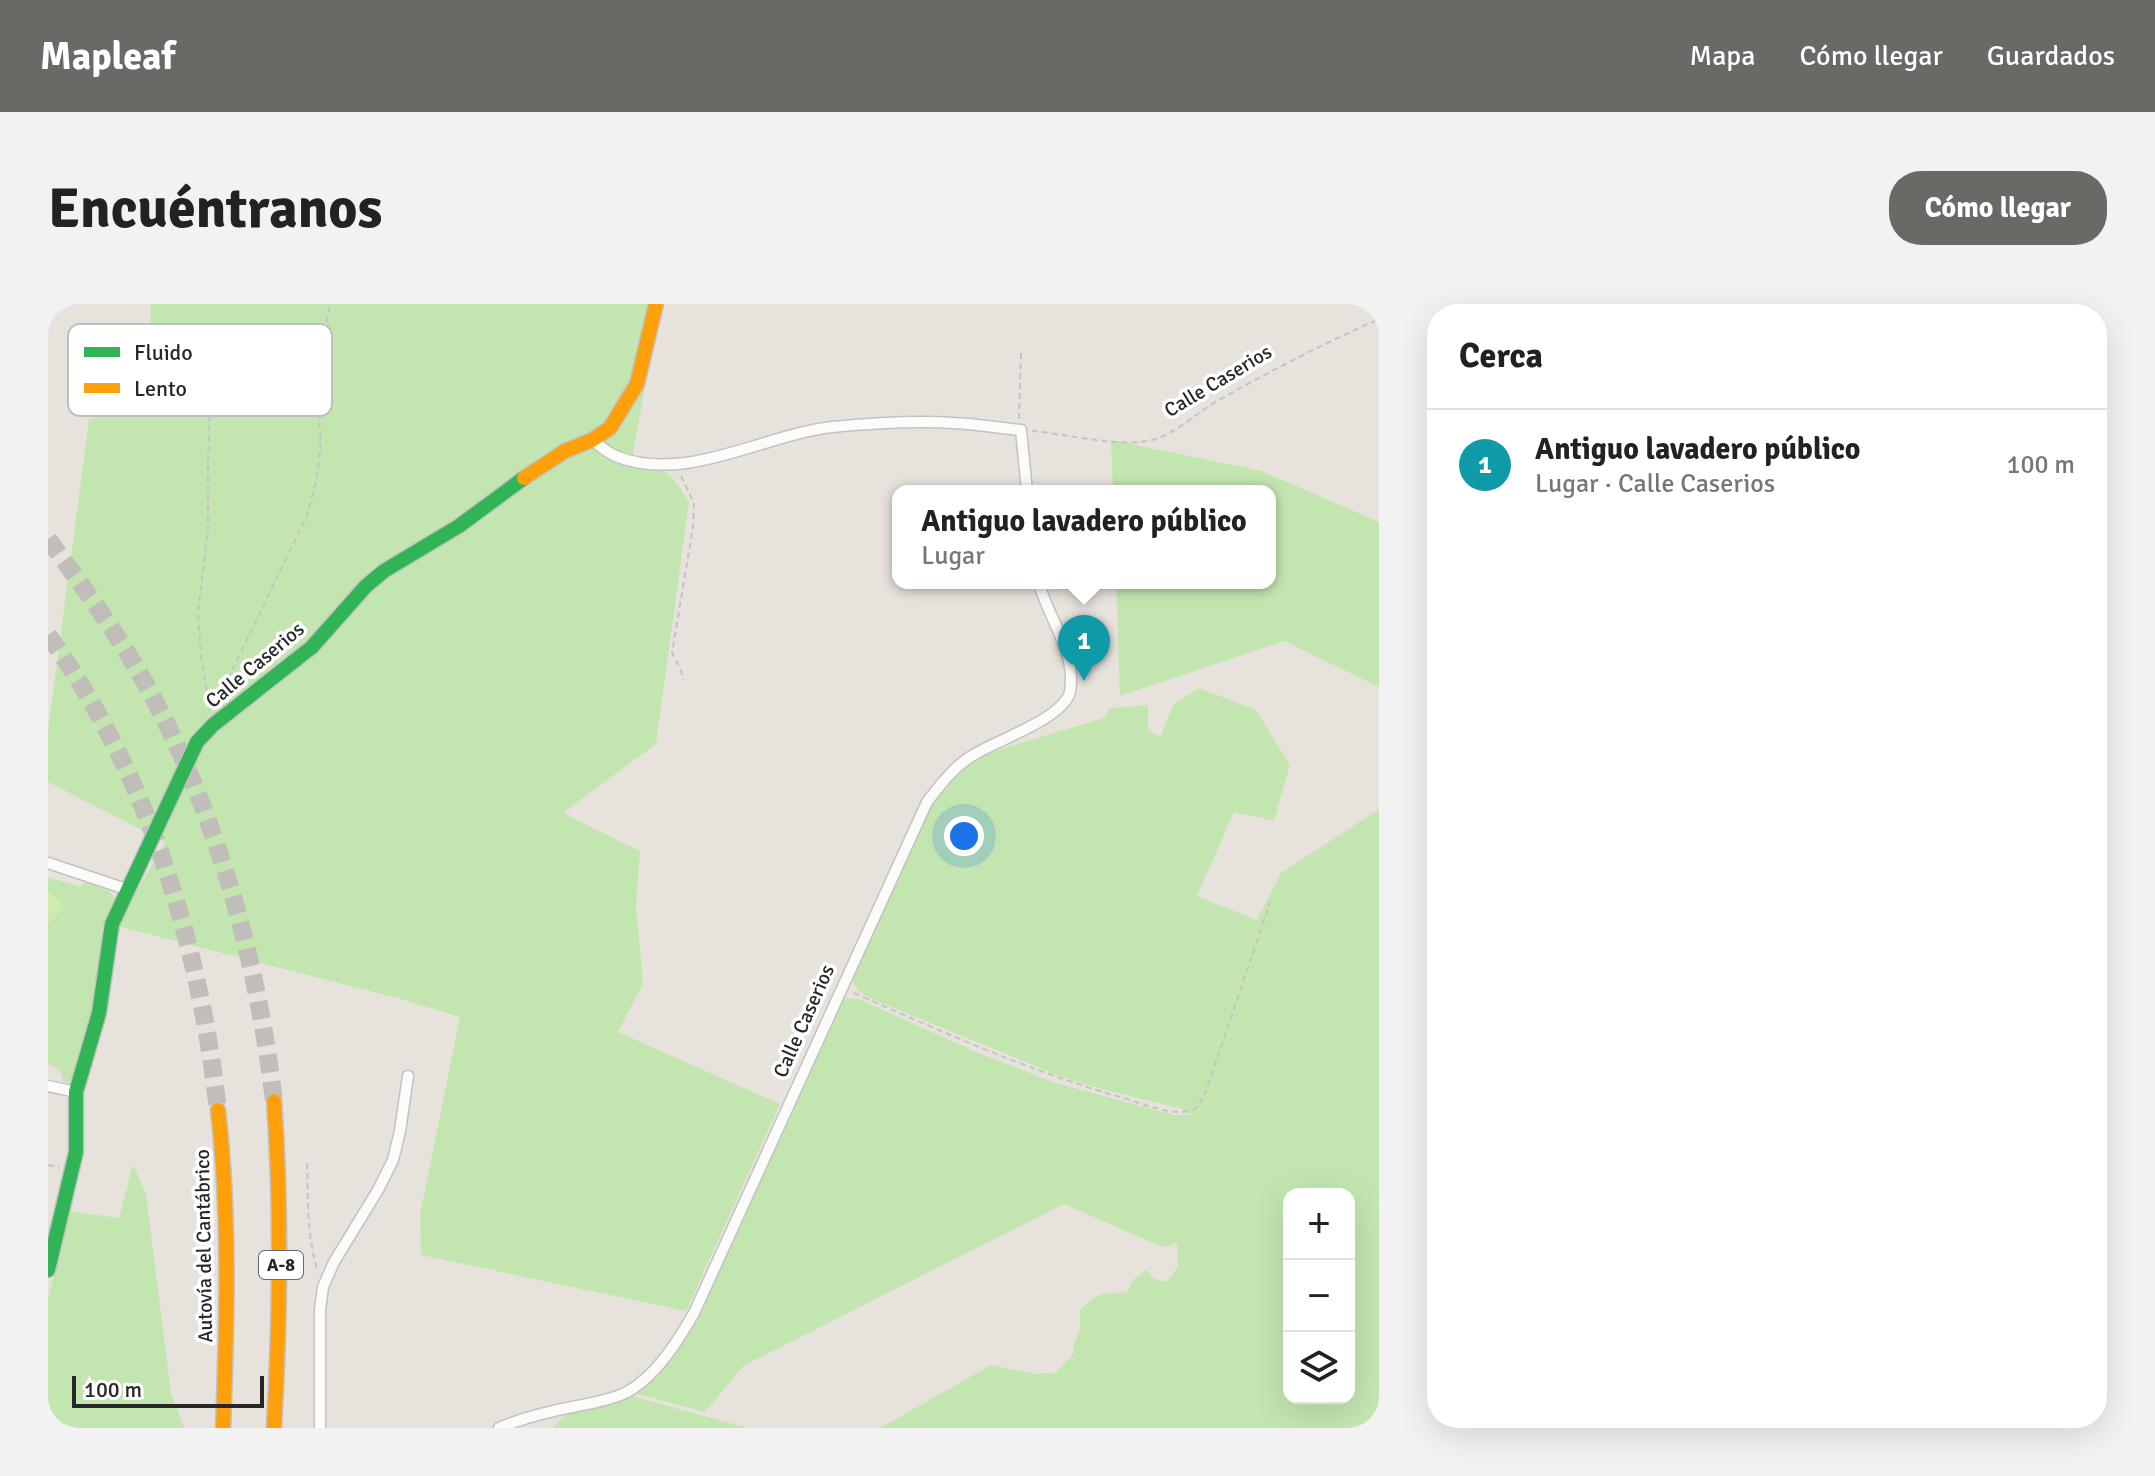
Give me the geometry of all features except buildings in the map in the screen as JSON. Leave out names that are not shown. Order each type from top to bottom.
[{"type":"main road","name":"Calle Caserios","points":[[48,1270],[76,1152],[76,1092],[99,1013],[112,924],[197,742],[213,725],[312,647],[366,586],[384,571],[459,526],[565,451],[592,440],[610,428],[637,384],[656,304]]},
{"type":"main road","name":"A-8","points":[[274,1101],[280,1189],[281,1286],[274,1428]]},
{"type":"main road","name":"Autovía del Cantábrico","points":[[218,1110],[228,1239],[223,1428]]},
{"type":"street","points":[[592,440],[616,457],[665,465],[694,462],[805,430],[916,422],[956,423],[1021,430],[1026,485]]},
{"type":"street","name":"Calle Caserios","points":[[499,1428],[516,1420],[624,1393],[655,1368],[676,1343],[694,1313],[927,802],[944,780],[974,754],[1050,714],[1063,704],[1070,693],[1067,654],[1040,589]]},
{"type":"street","points":[[48,863],[126,889]]},
{"type":"street","points":[[320,1428],[319,1318],[323,1287],[334,1262],[393,1160],[408,1076]]},
{"type":"street","points":[[48,1086],[76,1092]]},
{"type":"path","points":[[326,324],[330,304]]},
{"type":"path","name":"Calle Caserios","points":[[1021,430],[1118,441],[1141,442],[1162,438],[1216,401],[1379,319]]},
{"type":"path","points":[[1021,353],[1021,430]]},
{"type":"path","points":[[210,416],[208,528],[198,614],[201,656],[211,714],[307,515],[320,461],[318,416]]},
{"type":"path","points":[[677,464],[694,503],[693,527],[672,653],[683,680]]},
{"type":"path","points":[[841,988],[988,1052],[1060,1079],[1162,1109],[1192,1110],[1199,1105],[1206,1091],[1270,903]]},
{"type":"path","points":[[307,1163],[312,1247],[323,1287]]},
{"type":"green space","points":[[151,304],[660,304],[631,465],[671,476],[689,502],[656,744],[563,813],[640,851],[636,905],[643,983],[618,1032],[780,1104],[686,1311],[421,1255],[420,1214],[460,1017],[117,926],[165,842],[48,782],[48,730],[89,420],[99,416],[332,416],[332,324],[150,324]]},
{"type":"green space","points":[[1111,440],[1262,471],[1379,522],[1379,687],[1284,641],[1120,696],[1116,589],[1276,589],[1276,485],[1113,485]]},
{"type":"green space","points":[[1199,688],[1256,710],[1290,765],[1274,821],[1234,812],[1197,896],[1257,920],[1281,873],[1379,809],[1379,1428],[880,1428],[991,1365],[1036,1374],[1055,1373],[1073,1354],[1080,1329],[1080,1310],[1086,1304],[1100,1295],[1126,1293],[1134,1279],[1146,1270],[1155,1279],[1166,1282],[1178,1267],[1177,1243],[1163,1247],[1064,1204],[743,1366],[705,1412],[637,1394],[676,1350],[702,1312],[746,1207],[842,1000],[861,1000],[974,1051],[1056,1083],[1174,1115],[1191,1115],[1179,1108],[1062,1077],[869,998],[856,988],[853,977],[855,966],[932,801],[957,772],[985,754],[1104,718],[1110,708],[1148,705],[1148,729],[1160,737],[1173,705]]},
{"type":"green space","points":[[48,877],[81,887],[85,882],[109,891],[114,900],[102,928],[97,987],[72,1083],[63,1082],[59,1070],[48,1064]]},
{"type":"green space","points":[[48,891],[65,907],[48,924]]},
{"type":"green space","points":[[133,1165],[146,1194],[171,1393],[184,1428],[48,1428],[48,1299],[69,1211],[119,1218]]},
{"type":"green space","points":[[631,1396],[748,1428],[552,1428],[568,1412]]},
{"type":"tunnel","points":[[48,539],[138,670],[195,788],[231,890],[245,942],[267,1048],[274,1101]]},
{"type":"tunnel","points":[[48,635],[83,688],[114,744],[141,802],[163,862],[197,984],[218,1110]]},
{"type":"traffic: fast","points":[[48,1270],[76,1152],[76,1092],[99,1013],[112,924],[197,742],[213,725],[312,647],[366,586],[384,571],[459,526],[524,478]]},
{"type":"traffic: slow","points":[[524,478],[565,451],[592,440],[610,428],[637,384],[656,304]]},
{"type":"traffic: slow","points":[[274,1101],[279,1264],[274,1428]]},
{"type":"traffic: slow","points":[[218,1110],[226,1229],[223,1428]]},
{"type":"place","name":"Antiguo lavadero público","points":[[1084,681]]}]
